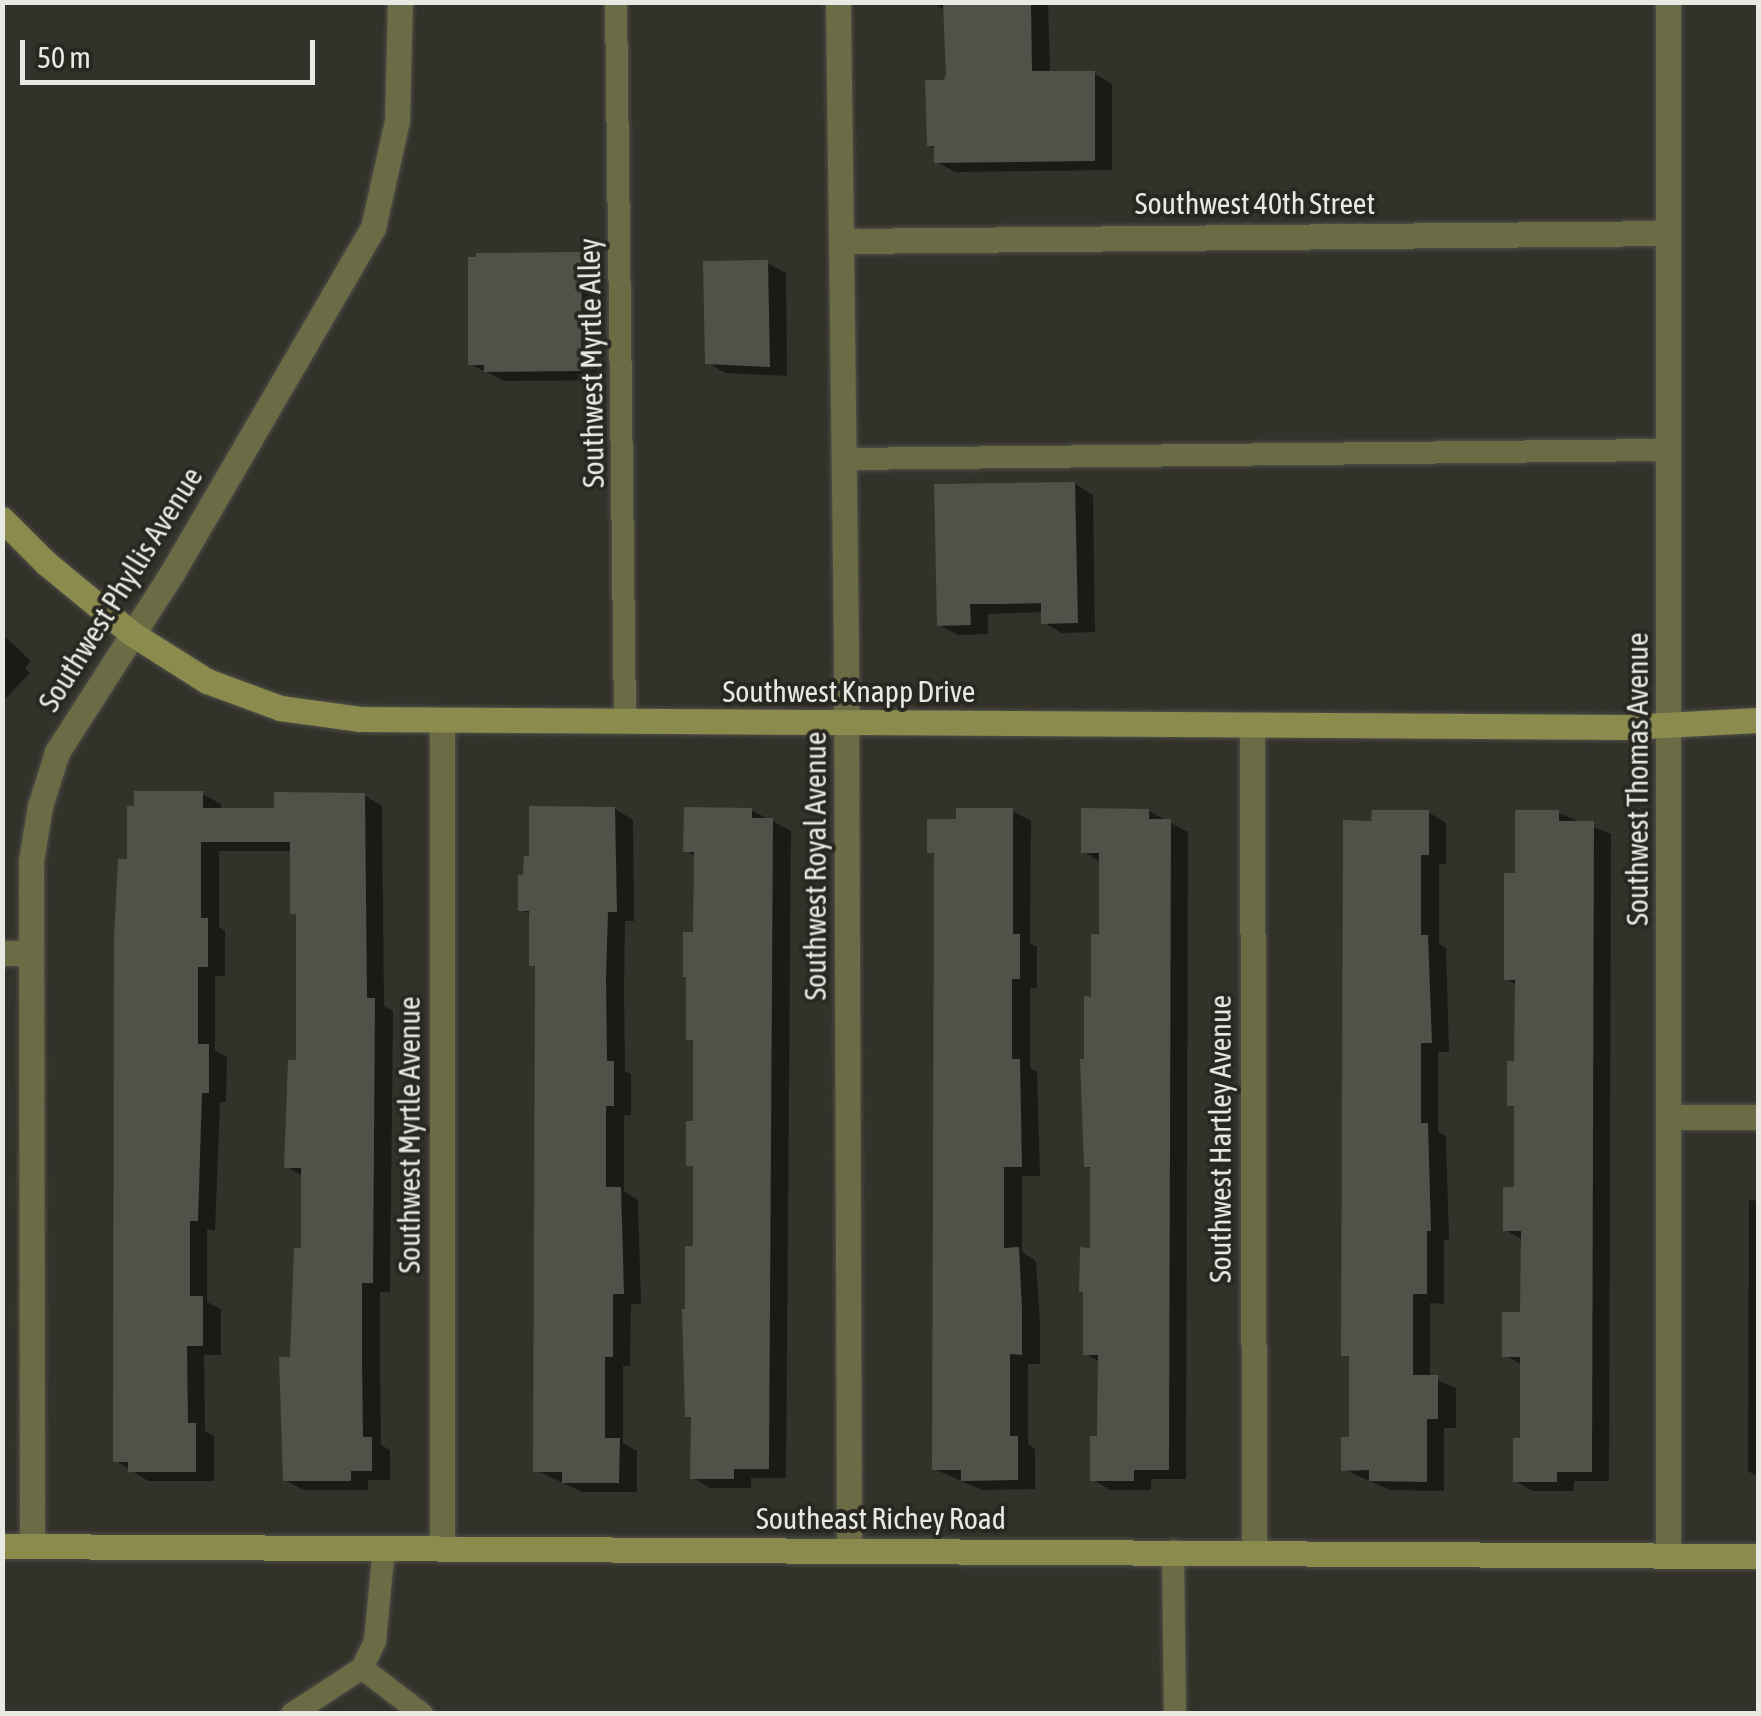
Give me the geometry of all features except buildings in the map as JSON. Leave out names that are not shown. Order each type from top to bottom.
[{"type":"street","name":"Southwest Phyllis Avenue","points":[[32,1546],[31,860],[40,806],[57,752],[172,573],[373,228],[397,122],[400,2]]},
{"type":"street","name":"Southwest Royal Avenue","points":[[838,2],[847,723],[850,1550]]},
{"type":"street","name":"Southwest Thomas Avenue","points":[[1668,2],[1668,1555]]},
{"type":"street","name":"Southwest 40th Street","points":[[842,241],[1668,232]]},
{"type":"street","name":"Southwest Knapp Drive","points":[[2,519],[46,563],[131,632],[207,681],[280,708],[360,719],[1669,726],[1758,720]]},
{"type":"street","name":"Southwest Myrtle Avenue","points":[[442,722],[442,1548]]},
{"type":"street","name":"Southwest Hartley Avenue","points":[[1252,725],[1254,1552]]},
{"type":"street","points":[[2,953],[31,953]]},
{"type":"street","points":[[1669,1117],[1758,1117]]},
{"type":"street","name":"Southeast Richey Road","points":[[2,1546],[1758,1556]]},
{"type":"lane","name":"Southwest Myrtle Alley","points":[[616,2],[625,722]]},
{"type":"lane","points":[[844,459],[1669,450]]},
{"type":"lane","points":[[292,1714],[362,1668],[374,1641],[384,1548]]},
{"type":"lane","points":[[1173,1551],[1175,1714]]},
{"type":"lane","points":[[362,1668],[422,1714]]}]
